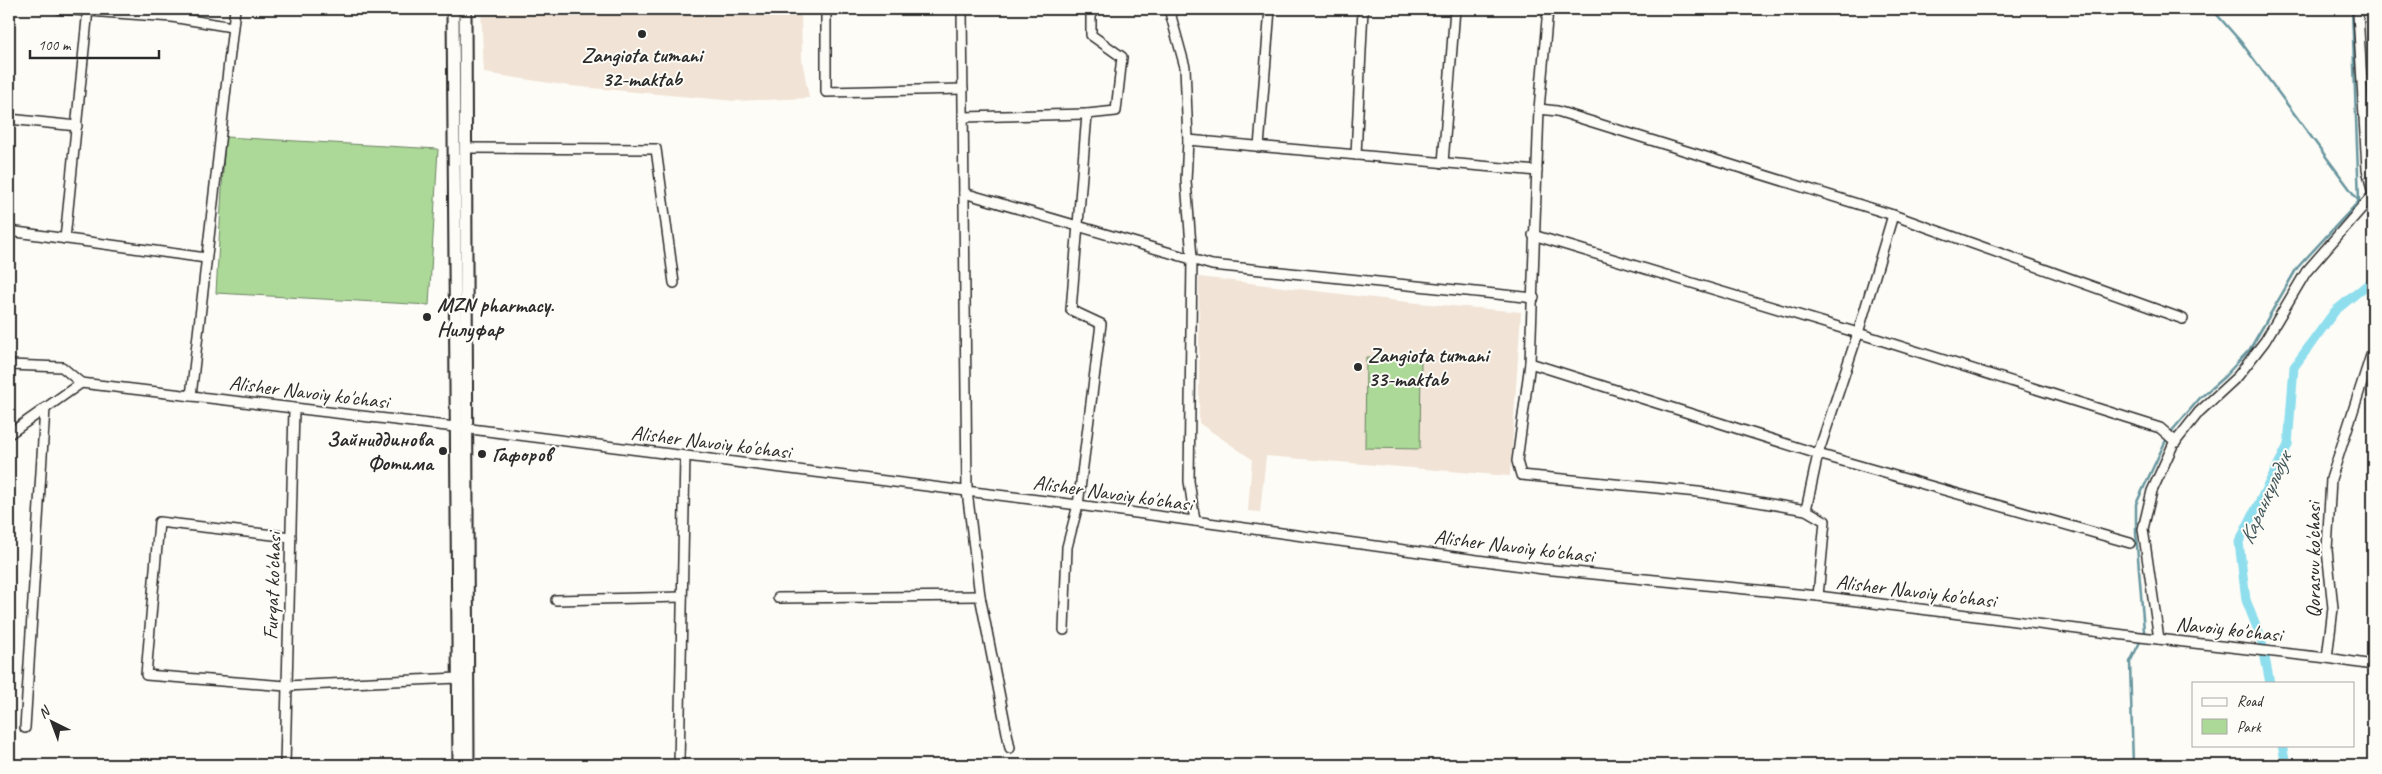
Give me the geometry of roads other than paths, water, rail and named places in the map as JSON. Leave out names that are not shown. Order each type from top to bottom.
[{"type":"main road","points":[[453,9],[468,765]]},
{"type":"main road","points":[[459,765],[458,678],[461,428],[467,148],[465,9]]},
{"type":"street","points":[[60,9],[173,13],[232,27]]},
{"type":"street","points":[[191,396],[235,9]]},
{"type":"street","points":[[826,9],[826,92],[963,89]]},
{"type":"street","points":[[962,9],[967,491],[980,596],[1010,748]]},
{"type":"street","points":[[963,117],[1087,114],[1116,111],[1122,57],[1091,35],[1091,9]]},
{"type":"street","points":[[1169,9],[1185,67],[1188,140],[1186,180],[1192,258],[1190,481],[1195,522]]},
{"type":"street","points":[[1259,146],[1270,9]]},
{"type":"street","points":[[1356,155],[1363,9]]},
{"type":"street","points":[[1443,163],[1455,9]]},
{"type":"street","points":[[1548,9],[1539,109],[1533,235],[1534,298],[1530,363],[1517,460],[1520,475],[1698,492],[1806,510],[1825,521],[1818,596]]},
{"type":"street","points":[[65,239],[88,10]]},
{"type":"street","points":[[2159,640],[2143,529],[2152,491],[2176,442],[2199,412],[2238,376],[2265,341],[2306,272],[2373,194],[2367,169],[2358,13]]},
{"type":"street","points":[[1539,109],[1556,111],[1893,215],[2183,319]]},
{"type":"street","points":[[1064,630],[1067,547],[1078,505],[1101,324],[1071,310],[1087,114]]},
{"type":"street","points":[[9,119],[77,126]]},
{"type":"street","points":[[1188,140],[1537,171]]},
{"type":"street","points":[[467,148],[656,149],[674,283]]},
{"type":"street","points":[[964,193],[1212,265],[1534,298]]},
{"type":"street","points":[[1806,510],[1818,454],[1858,333],[1893,215]]},
{"type":"street","points":[[9,231],[206,258]]},
{"type":"street","points":[[1533,235],[1858,333],[2160,428],[2176,442]]},
{"type":"street","name":"Qorasuv ko'chasi","points":[[2327,658],[2333,608],[2327,550],[2331,479],[2373,350]]},
{"type":"street","points":[[1530,363],[1818,454],[2130,543]]},
{"type":"street","points":[[9,365],[62,367],[81,383],[9,434]]},
{"type":"street","name":"Alisher Navoiy ko'chasi","points":[[81,383],[1078,505],[1544,569],[1818,596],[2140,637]]},
{"type":"street","points":[[25,728],[45,408]]},
{"type":"street","name":"Furqat ko'chasi","points":[[285,765],[294,409]]},
{"type":"street","points":[[679,765],[685,456]]},
{"type":"street","points":[[291,537],[159,522],[146,675],[286,686],[458,678]]},
{"type":"street","points":[[778,598],[980,596]]},
{"type":"street","points":[[556,600],[682,597]]},
{"type":"street","name":"Navoiy ko'chasi","points":[[2140,637],[2327,658],[2373,666]]},
{"type":"waterway","points":[[2212,9],[2241,42],[2358,200]]},
{"type":"waterway","points":[[2170,433],[2200,398],[2225,376],[2250,349],[2297,268],[2359,201],[2352,9]]},
{"type":"waterway","name":"Каранкульдук","points":[[2270,682],[2261,638],[2246,600],[2239,542],[2288,445],[2294,367],[2335,311],[2373,280]]},
{"type":"waterway","points":[[2143,635],[2136,533],[2136,504],[2167,438]]},
{"type":"waterway","points":[[2133,765],[2130,662],[2141,640]]},
{"type":"waterway","name":"Каранкульдук","points":[[2282,746],[2286,765]]},
{"type":"place","name":"Zangiota tumani 32-maktab","points":[[642,34]]},
{"type":"place","name":"MZN pharmacy. Нилуфар","points":[[427,317]]},
{"type":"place","name":"Zangiota tumani 33-maktab","points":[[1358,367]]},
{"type":"place","name":"Зайниддинова Фотима","points":[[443,451]]},
{"type":"place","name":"Гафоров","points":[[482,454]]}]
